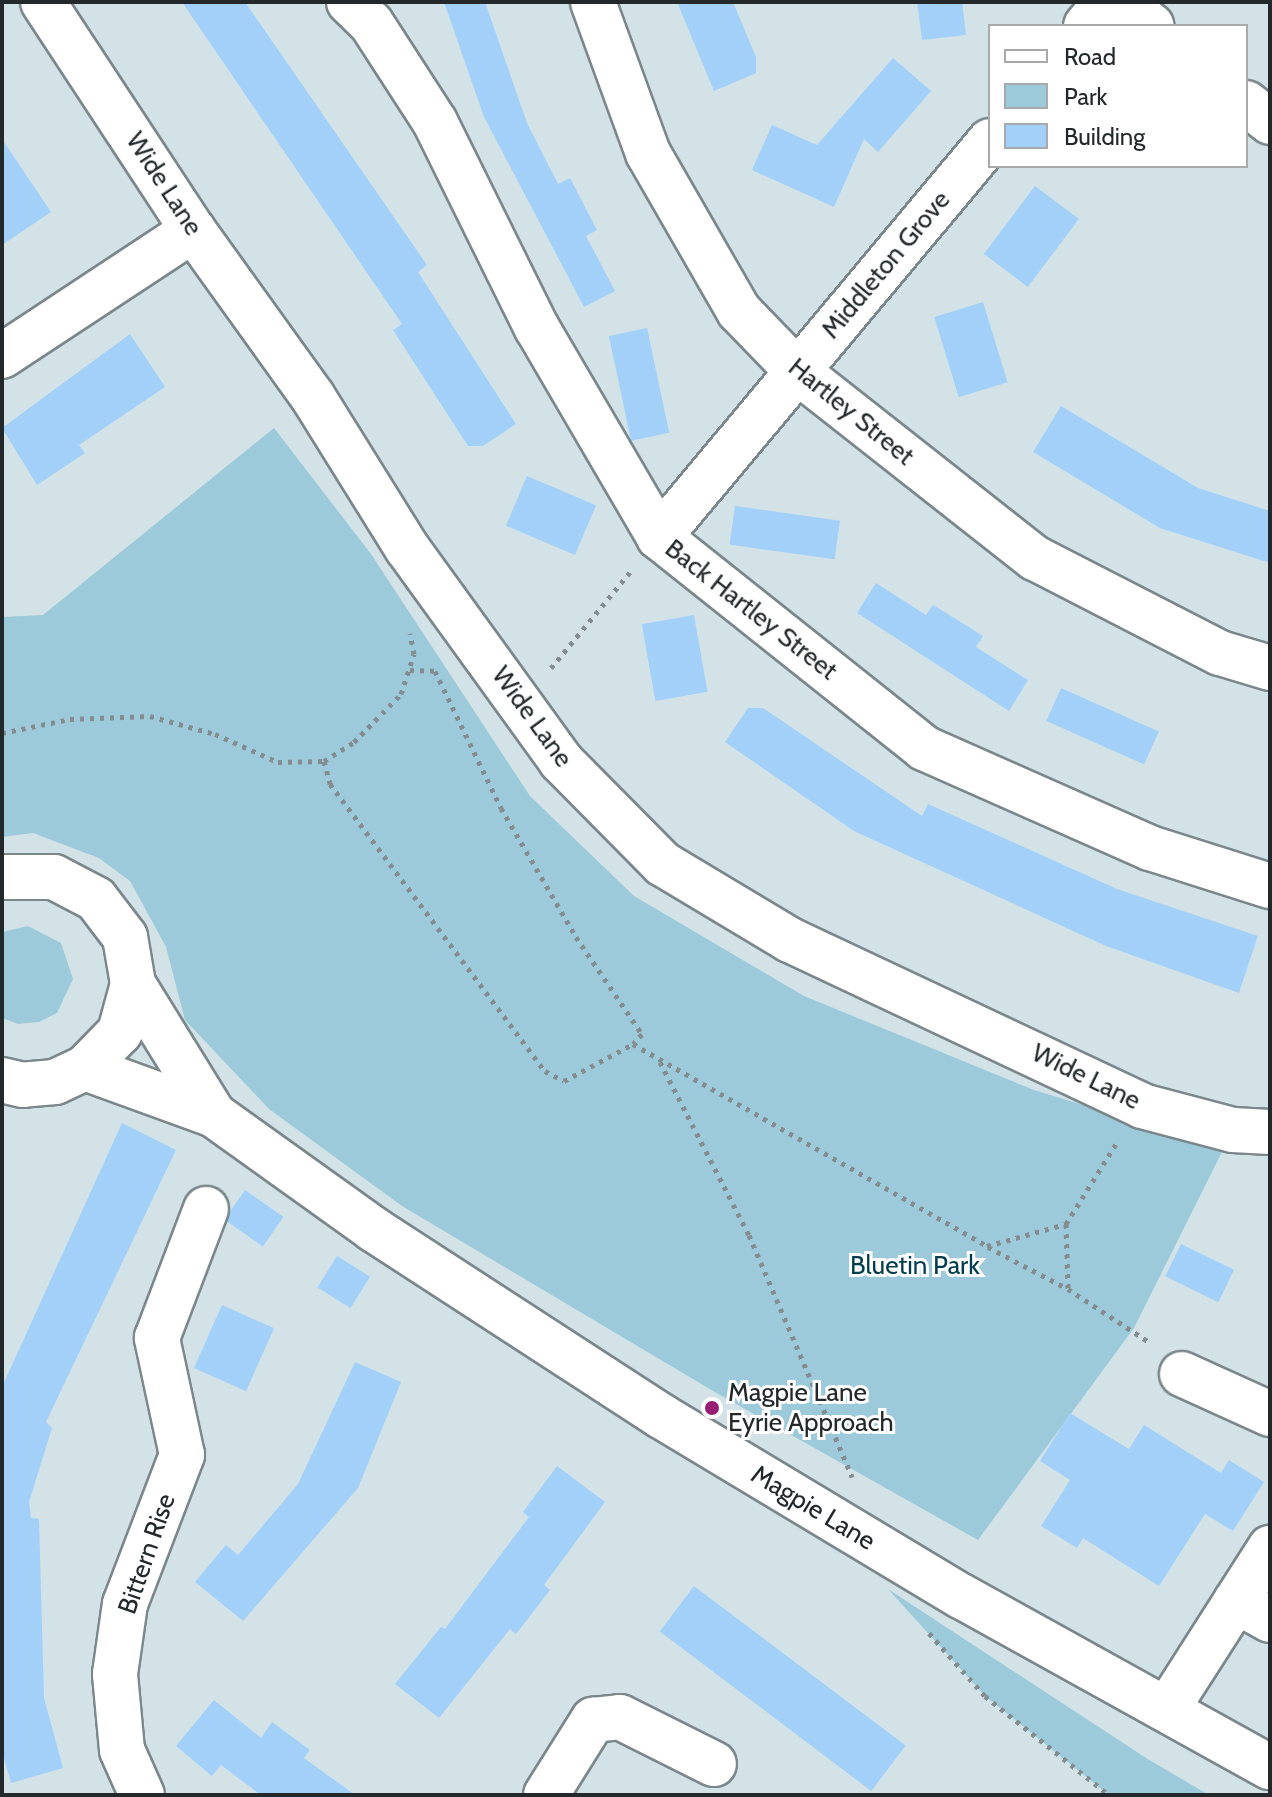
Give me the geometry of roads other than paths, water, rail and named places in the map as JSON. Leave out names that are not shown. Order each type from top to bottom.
[{"type":"street","name":"Wide Lane","points":[[43,2],[193,230],[305,386],[407,548],[561,761],[663,864],[790,940],[1142,1106],[1233,1130],[1270,1132]]},
{"type":"street","name":"Back Hartley Street","points":[[349,2],[371,23],[435,122],[537,328],[659,537],[924,748],[1150,848],[1270,886]]},
{"type":"street","name":"Hartley Street","points":[[593,2],[648,153],[739,311],[797,371],[1035,558],[1220,653],[1270,668]]},
{"type":"street","points":[[1088,24],[1106,2]]},
{"type":"street","points":[[1122,2],[1150,24]]},
{"type":"street","points":[[1248,105],[1270,122]]},
{"type":"street","name":"Middleton Grove","points":[[659,537],[988,143]]},
{"type":"street","points":[[2,356],[193,230]]},
{"type":"street","points":[[3,876],[54,877],[96,899],[125,937],[133,984],[120,1032],[85,1068],[55,1082],[9,1092]]},
{"type":"street","name":"Magpie Lane","points":[[133,984],[214,1115]]},
{"type":"street","name":"Magpie Lane","points":[[85,1068],[214,1115],[373,1229],[648,1408],[866,1539],[1169,1706],[1270,1767]]},
{"type":"street","name":"Bittern Rise","points":[[142,1795],[122,1750],[115,1674],[125,1604],[182,1455],[157,1338],[206,1209]]},
{"type":"street","points":[[1182,1374],[1270,1414]]},
{"type":"street","points":[[1169,1706],[1253,1611],[1270,1548]]},
{"type":"street","points":[[546,1795],[593,1720],[620,1717],[714,1764]]},
{"type":"place","name":"Magpie Lane Eyrie Approach","points":[[712,1408]]},
{"type":"park label","name":"Bluetin Park","points":[[915,1266]]}]
